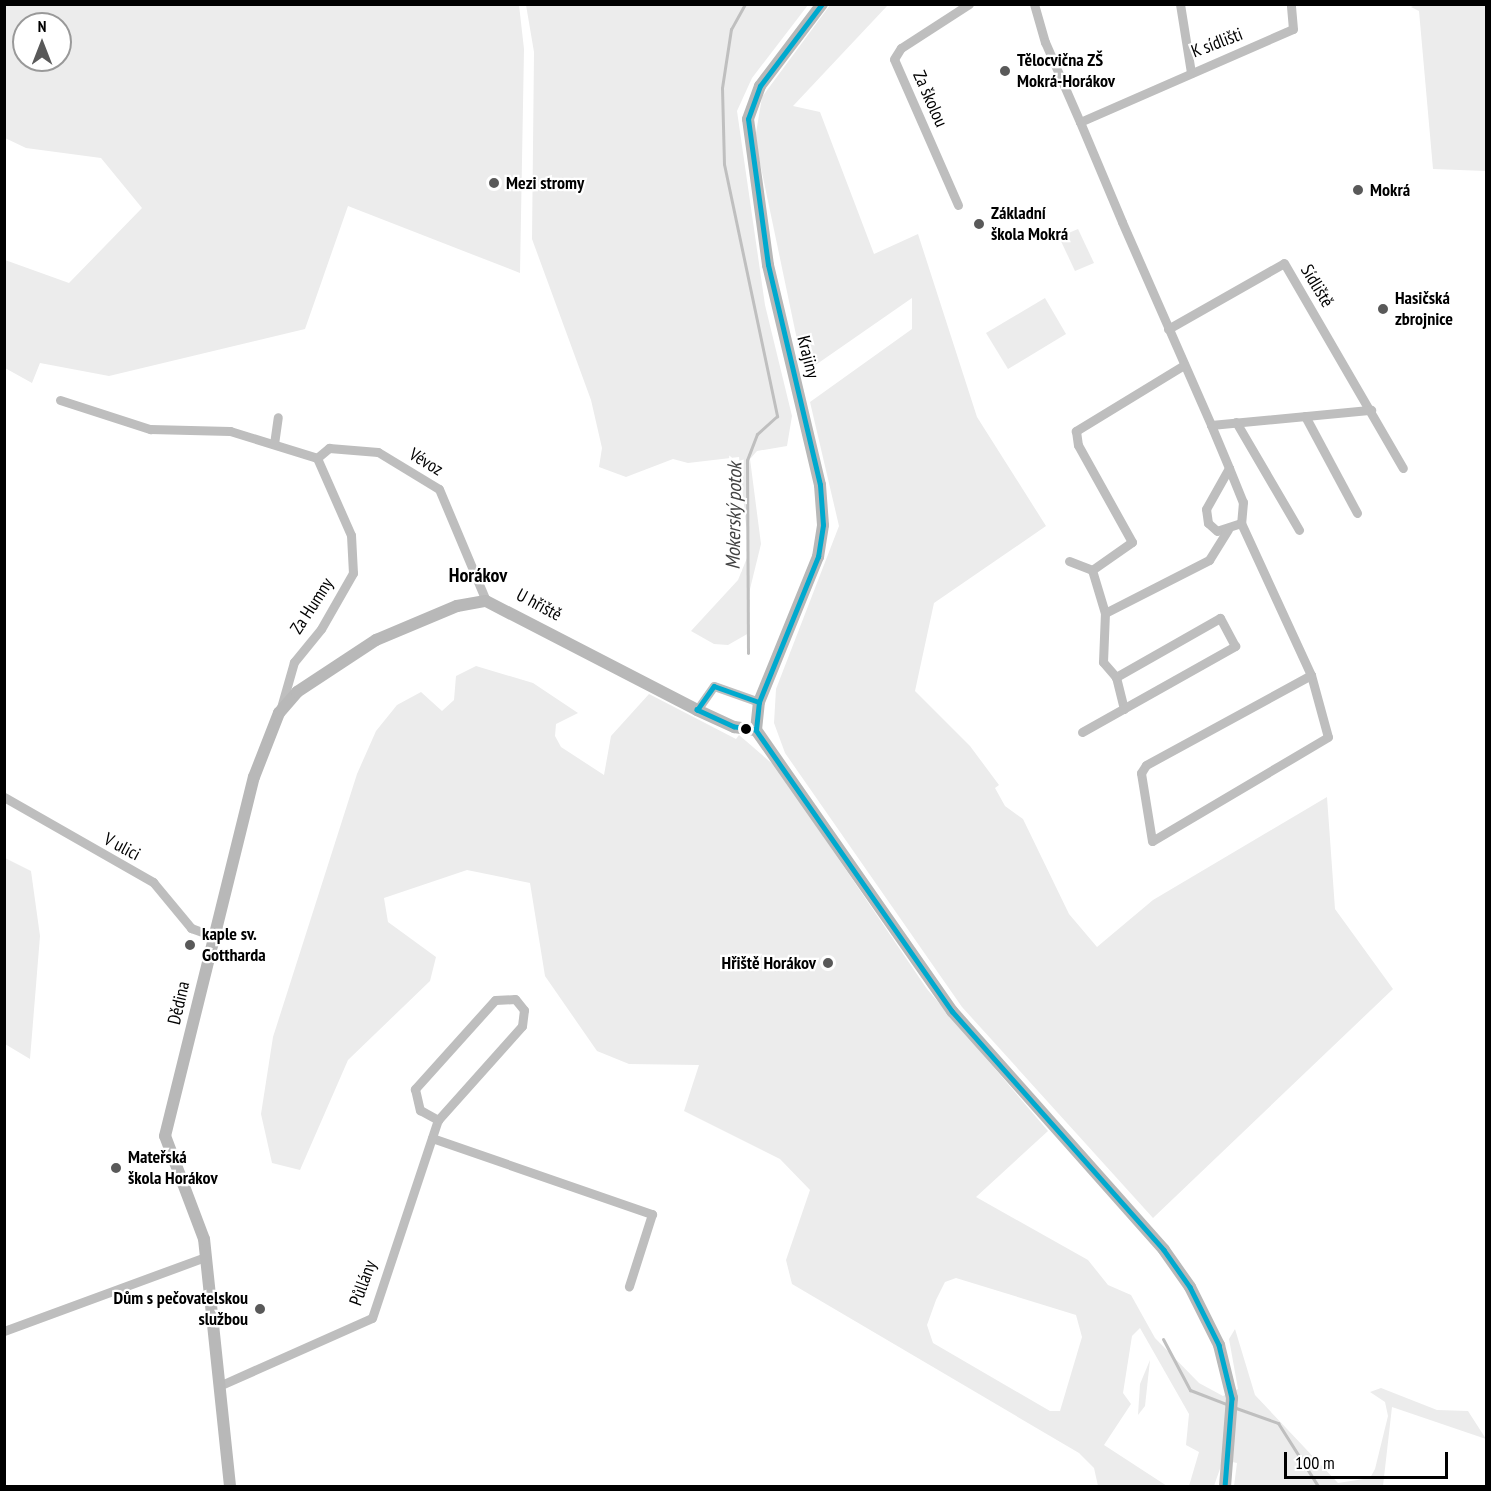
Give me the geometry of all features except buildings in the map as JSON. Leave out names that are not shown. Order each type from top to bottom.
[{"type":"street","name":"Krajiny","points":[[756,730],[759,702],[818,557],[822,508],[768,265],[748,119],[760,86],[822,4]]},
{"type":"street","name":"Za školou","points":[[958,206],[894,59],[901,48],[969,4]]},
{"type":"street","points":[[1034,4],[1080,122],[1229,468],[1244,507],[1241,523],[1311,675],[1328,737],[1152,841],[1141,773],[1146,765],[1311,675]]},
{"type":"street","name":"K sídlišti","points":[[1180,4],[1191,72],[1293,29],[1291,4]]},
{"type":"street","points":[[1080,122],[1191,72]]},
{"type":"street","name":"Sídliště","points":[[1168,329],[1284,263],[1403,468]]},
{"type":"street","points":[[1092,570],[1132,542],[1078,445],[1076,431],[1184,365]]},
{"type":"street","points":[[60,400],[150,429],[230,430],[317,458]]},
{"type":"street","points":[[1211,425],[1371,410]]},
{"type":"street","points":[[1305,416],[1357,513]]},
{"type":"street","points":[[274,444],[278,417]]},
{"type":"street","points":[[1236,422],[1299,530]]},
{"type":"street","name":"Vévoz","points":[[317,458],[329,448],[378,452],[439,489],[486,601]]},
{"type":"street","name":"Za Humny","points":[[279,713],[294,662],[321,629],[353,573],[351,535],[317,458]]},
{"type":"street","points":[[1228,530],[1213,528],[1206,514],[1229,468]]},
{"type":"street","points":[[1105,613],[1209,560],[1228,530],[1241,523]]},
{"type":"street","points":[[1068,561],[1092,570]]},
{"type":"street","points":[[1092,570],[1105,613],[1103,662],[1116,677],[1124,709]]},
{"type":"street","name":"U hřiště","points":[[297,692],[376,640],[457,606],[486,601],[697,710],[734,727],[756,730]]},
{"type":"street","points":[[1082,732],[1235,646],[1220,618],[1116,677]]},
{"type":"street","points":[[697,710],[714,686],[759,702]]},
{"type":"street","name":"Dědina","points":[[205,1257],[165,1136],[254,777],[279,713],[297,692]]},
{"type":"street","points":[[756,730],[952,1011],[1164,1250],[1211,1328],[1232,1398],[1233,1413],[1225,1486]]},
{"type":"street","name":"V ulici","points":[[4,797],[153,882],[191,928],[213,936]]},
{"type":"street","name":"Půllány","points":[[219,1386],[372,1318],[438,1120],[522,1026],[521,1003],[508,997],[495,1000],[415,1089],[420,1110],[438,1120]]},
{"type":"street","points":[[432,1138],[652,1214],[629,1286]]},
{"type":"street","points":[[4,1331],[205,1257],[230,1486]]},
{"type":"shaded area","points":[[5,4],[519,5],[524,49],[520,273],[348,206],[305,329],[109,376],[40,363],[32,383],[5,368],[5,260],[69,283],[142,208],[101,158],[26,148],[5,138]]},
{"type":"shaded area","points":[[526,5],[808,5],[752,78],[737,111],[765,305],[792,416],[787,446],[757,451],[750,459],[761,544],[750,589],[749,633],[728,645],[714,644],[691,631],[738,580],[749,553],[739,457],[688,463],[673,459],[626,477],[599,467],[602,448],[591,400],[532,239],[534,52]]},
{"type":"shaded area","points":[[830,5],[888,5],[793,106],[820,112],[874,254],[918,234],[977,417],[1046,526],[934,603],[915,691],[970,746],[999,785],[995,788],[1005,806],[1023,819],[1069,914],[1097,947],[1153,900],[1327,797],[1335,909],[1393,989],[1153,1218],[962,1007],[785,753],[774,723],[776,689],[839,526],[810,402],[912,329],[912,298],[804,373],[755,139],[762,97]]},
{"type":"shaded area","points":[[1415,5],[1486,5],[1486,171],[1433,169],[1419,11],[1411,7]]},
{"type":"shaded area","points":[[1078,229],[1094,263],[1075,271],[1059,237]]},
{"type":"shaded area","points":[[1045,298],[1066,334],[1008,369],[986,333]]},
{"type":"shaded area","points":[[476,666],[533,683],[578,713],[556,724],[555,736],[561,747],[604,775],[611,736],[649,694],[736,739],[739,735],[776,767],[927,989],[1048,1131],[976,1197],[1088,1260],[1108,1285],[1131,1295],[1155,1338],[1199,1383],[1223,1396],[1238,1389],[1229,1339],[1235,1329],[1255,1395],[1338,1483],[1370,1478],[1375,1469],[1388,1416],[1385,1402],[1370,1392],[1381,1388],[1437,1410],[1468,1411],[1486,1439],[1392,1407],[1383,1486],[1234,1486],[1237,1463],[1223,1460],[1214,1486],[1189,1486],[1199,1452],[1186,1445],[1189,1414],[1140,1328],[1132,1336],[1123,1393],[1131,1404],[1104,1445],[1167,1486],[1098,1486],[1094,1468],[1079,1453],[792,1284],[786,1260],[810,1190],[780,1159],[684,1111],[699,1065],[629,1064],[597,1051],[545,976],[530,883],[467,870],[384,898],[388,922],[436,957],[430,981],[348,1060],[300,1170],[272,1163],[261,1114],[273,1037],[357,774],[376,731],[397,705],[421,692],[442,711],[454,700],[456,676]],"holes":[[[956,1278],[1076,1315],[1082,1337],[1060,1411],[1050,1411],[933,1343],[927,1325],[945,1282]]]},
{"type":"shaded area","points":[[5,858],[31,871],[40,936],[30,1059],[5,1044]]},
{"type":"shaded area","points":[[1150,1360],[1145,1406],[1138,1415],[1140,1384]]},
{"type":"waterway","name":"Mokerský potok","points":[[745,4],[731,29],[722,88],[724,164],[777,416],[757,434],[747,460],[748,653]]},
{"type":"waterway","name":"Mokerský potok","points":[[1163,1339],[1190,1390],[1229,1405]]},
{"type":"waterway","name":"Mokerský potok","points":[[1236,1408],[1278,1423],[1318,1486]]},
{"type":"transit line","points":[[756,730],[759,702],[818,557],[823,525],[820,485],[768,265],[748,119],[760,86],[822,4]]},
{"type":"transit line","points":[[756,730],[734,727],[697,710],[714,686],[759,702]]},
{"type":"transit line","points":[[756,730],[952,1011],[1164,1250],[1190,1287],[1219,1345],[1232,1398],[1225,1486]]},
{"type":"place","name":"Tělocvična ZŠ Mokrá-Horákov","points":[[1005,71]]},
{"type":"place","name":"Mezi stromy","points":[[494,183]]},
{"type":"place","name":"Mokrá","points":[[1358,190]]},
{"type":"place","name":"Základní škola Mokrá","points":[[979,224]]},
{"type":"place","name":"Hasičská zbrojnice","points":[[1383,309]]},
{"type":"place","name":"kaple sv. Gottharda","points":[[190,945]]},
{"type":"place","name":"Hřiště Horákov","points":[[828,963]]},
{"type":"place","name":"Mateřská škola Horákov","points":[[116,1168]]},
{"type":"place","name":"Dům s pečovatelskou službou","points":[[260,1309]]},
{"type":"district","name":"Horákov","points":[[478,575]]}]
